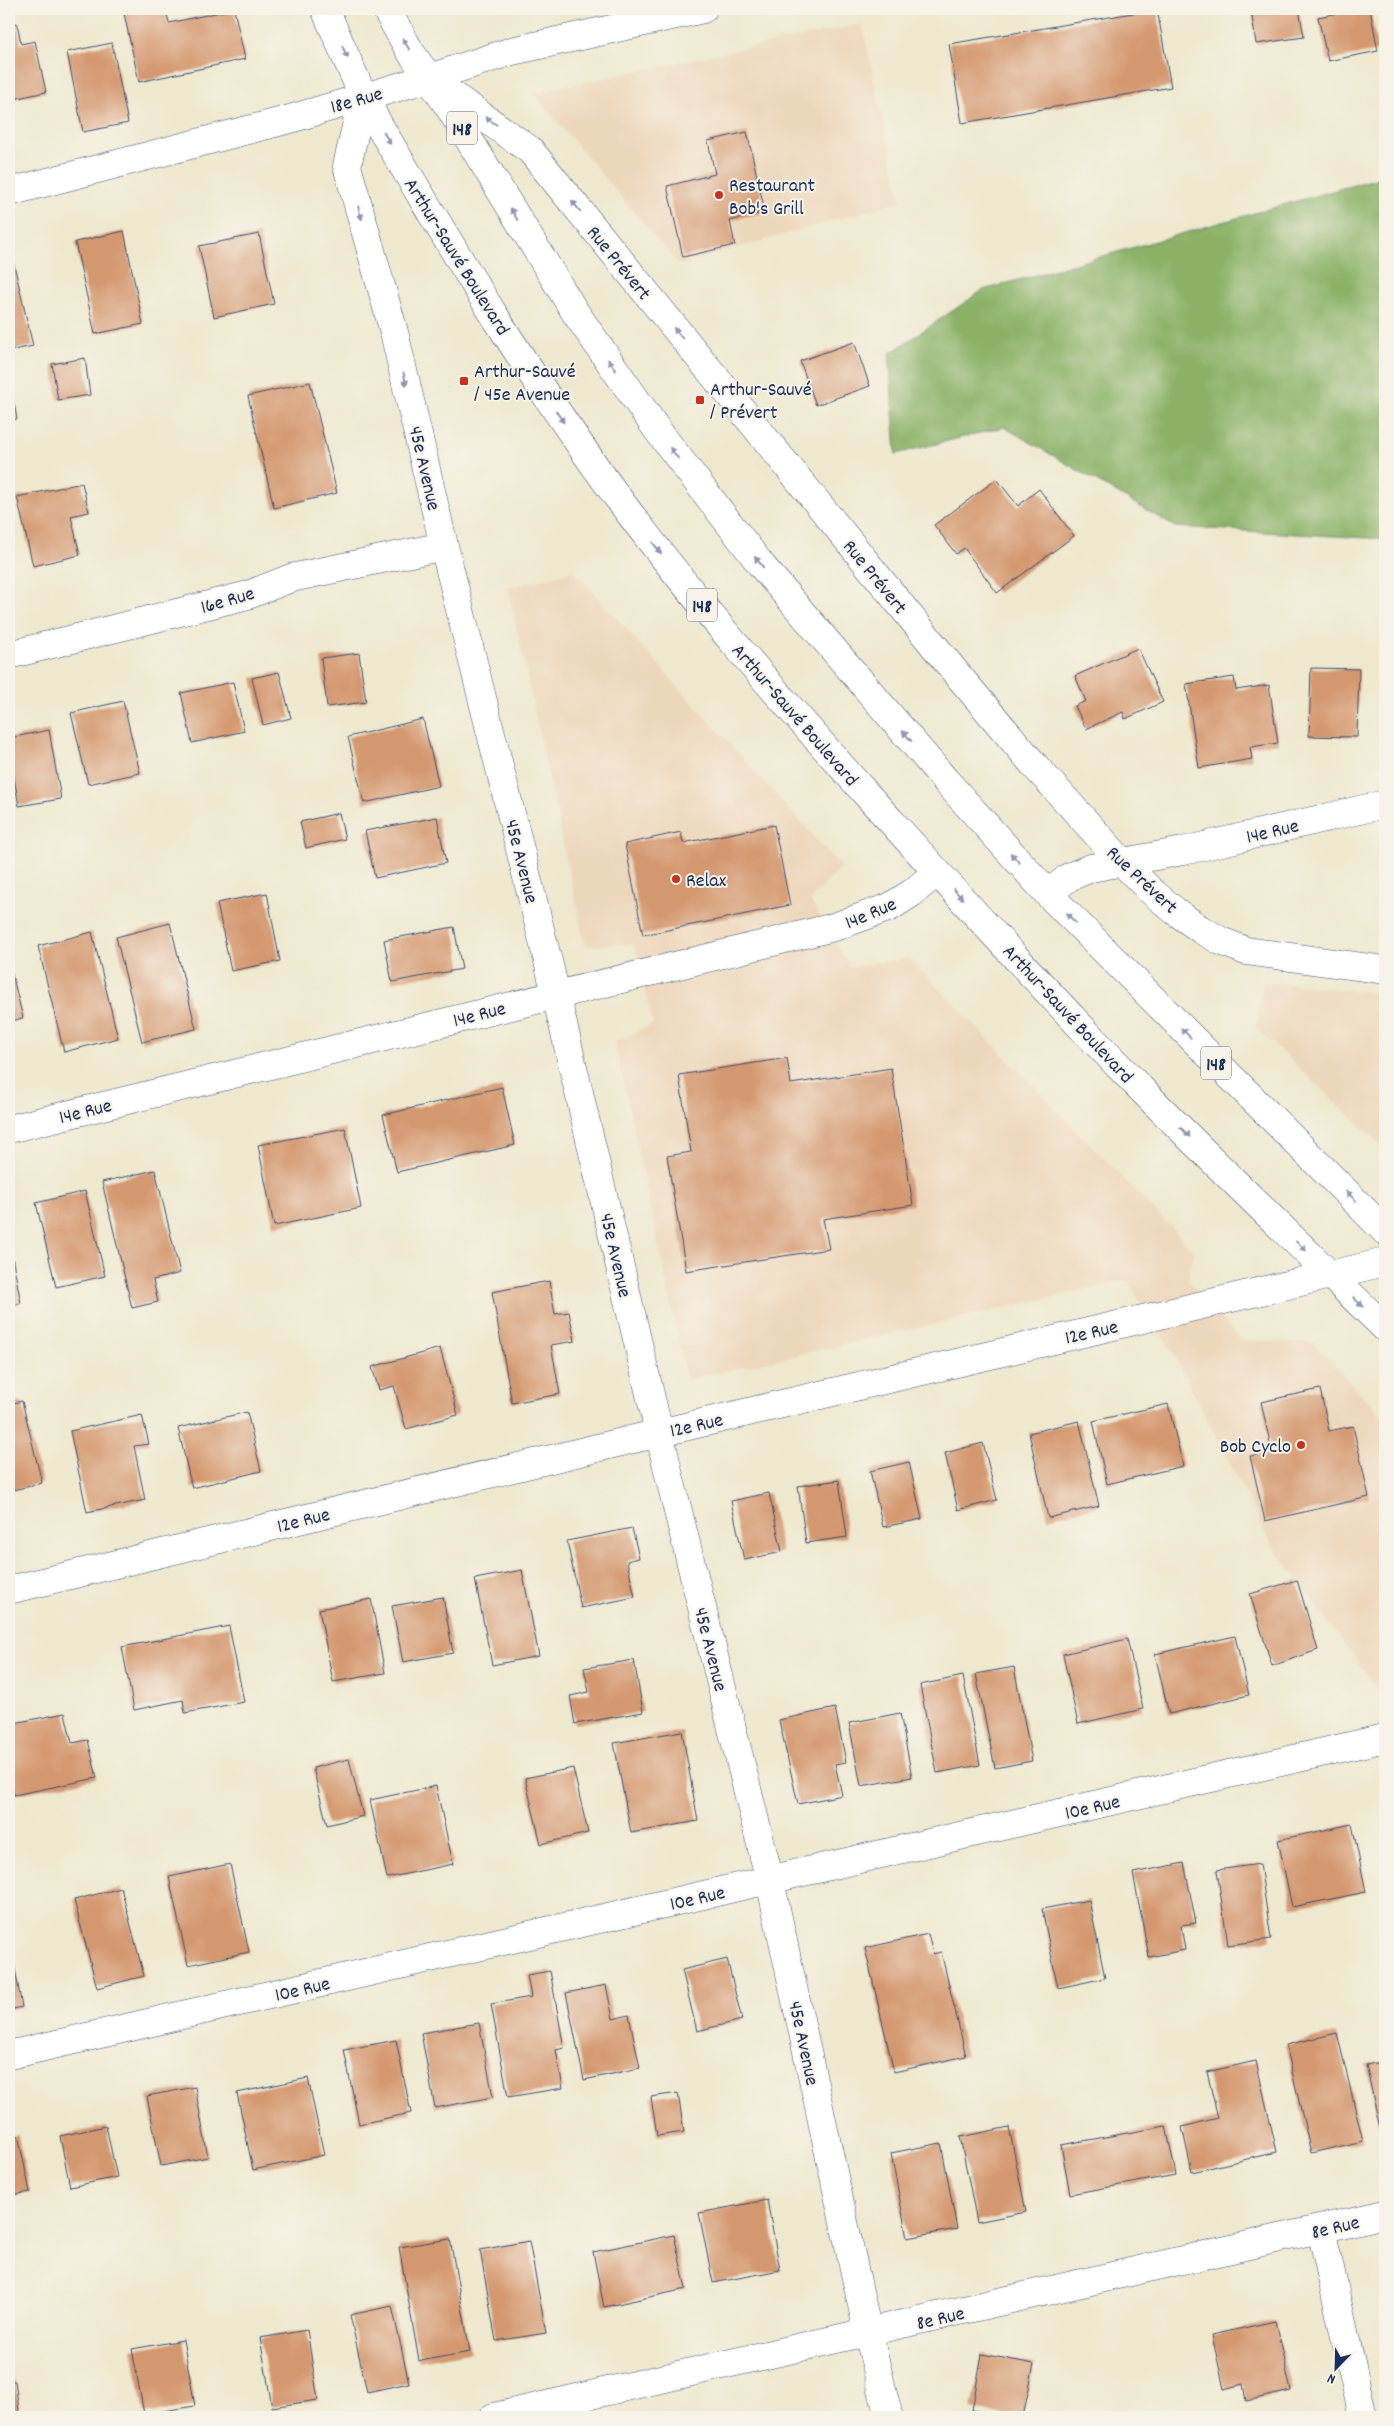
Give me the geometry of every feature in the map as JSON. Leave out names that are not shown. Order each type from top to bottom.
[{"type":"street","name":"Arthur-Sauvé Boulevard","points":[[325,9],[363,96],[426,205],[532,377],[626,508],[762,677],[937,872],[1150,1098],[1385,1328]]},
{"type":"street","name":"148","points":[[386,9],[410,51],[449,107],[575,312],[658,432],[790,600],[1048,894],[1385,1231]]},
{"type":"street","name":"18e Rue","points":[[9,192],[290,119],[429,78],[512,51],[703,9]]},
{"type":"street","name":"Rue Prévert","points":[[429,78],[530,150],[708,371],[957,674],[1123,863],[1174,911],[1220,941],[1246,951],[1385,970]]},
{"type":"street","name":"45e Avenue","points":[[363,96],[347,166],[394,332],[444,546],[555,994],[659,1432],[770,1881],[868,2333],[890,2417]]},
{"type":"street","name":"16e Rue","points":[[9,655],[248,595],[291,578],[444,546]]},
{"type":"street","name":"14e Rue","points":[[1048,894],[1060,883],[1081,871],[1183,851],[1385,804]]},
{"type":"street","name":"14e Rue","points":[[9,1129],[834,927],[890,907],[912,893],[937,872]]},
{"type":"street","name":"12e Rue","points":[[9,1590],[659,1432],[1385,1262]]},
{"type":"street","name":"10e Rue","points":[[9,2055],[1385,1738]]},
{"type":"street","name":"8e Rue","points":[[494,2417],[1322,2230],[1385,2214]]},
{"type":"street","points":[[1322,2230],[1363,2417]]},
{"type":"shaded area","points":[[862,24],[901,201],[679,265],[533,93]]},
{"type":"shaded area","points":[[574,571],[841,867],[810,900],[850,967],[909,958],[1194,1251],[1188,1281],[1241,1340],[1313,1343],[1385,1420],[1385,1695],[1382,1696],[1271,1543],[1171,1349],[1127,1280],[687,1380],[615,1042],[653,1024],[634,944],[585,946],[508,588]]},
{"type":"shaded area","points":[[1263,981],[1385,994],[1385,1148],[1256,1028]]},
{"type":"green space","points":[[1385,176],[1385,539],[1175,527],[1004,427],[896,454],[889,354],[983,290]]},
{"type":"building","points":[[123,9],[166,9],[169,23],[234,9],[245,59],[139,82]]},
{"type":"building","points":[[1157,9],[1171,87],[962,123],[949,44]]},
{"type":"building","points":[[1251,9],[1299,9],[1304,37],[1256,44]]},
{"type":"building","points":[[1359,9],[1370,9],[1378,51],[1328,61],[1318,17]]},
{"type":"building","points":[[17,23],[21,44],[35,41],[46,92],[9,100],[9,25]]},
{"type":"building","points":[[112,43],[128,123],[83,132],[67,52]]},
{"type":"building","points":[[747,132],[765,212],[730,221],[735,245],[683,257],[667,186],[715,174],[708,141]]},
{"type":"building","points":[[124,231],[143,324],[95,334],[75,242]]},
{"type":"building","points":[[259,234],[274,304],[214,317],[199,246]]},
{"type":"building","points":[[9,252],[11,252],[33,346],[9,351]]},
{"type":"building","points":[[854,342],[870,386],[816,405],[800,361]]},
{"type":"building","points":[[85,358],[90,395],[58,400],[52,364]]},
{"type":"building","points":[[310,382],[337,493],[274,508],[248,396]]},
{"type":"building","points":[[9,384],[17,419],[9,420]]},
{"type":"building","points":[[997,479],[1018,506],[1039,489],[1074,536],[997,593],[964,548],[956,554],[934,525]]},
{"type":"building","points":[[82,483],[89,512],[71,516],[80,555],[33,566],[17,497]]},
{"type":"building","points":[[1138,648],[1163,702],[1125,719],[1123,712],[1086,729],[1075,706],[1086,701],[1075,676]]},
{"type":"building","points":[[359,653],[366,702],[327,707],[321,658]]},
{"type":"building","points":[[1311,668],[1359,669],[1357,737],[1309,736]]},
{"type":"building","points":[[279,672],[291,718],[263,725],[252,678]]},
{"type":"building","points":[[1234,677],[1236,690],[1269,685],[1278,743],[1250,747],[1252,759],[1199,768],[1186,684]]},
{"type":"building","points":[[233,682],[244,731],[192,743],[181,693]]},
{"type":"building","points":[[123,701],[140,773],[88,784],[71,713]]},
{"type":"building","points":[[423,719],[439,786],[364,803],[348,737]]},
{"type":"building","points":[[49,730],[61,799],[19,806],[9,749],[9,738]]},
{"type":"building","points":[[339,813],[345,839],[306,848],[300,822]]},
{"type":"building","points":[[437,817],[446,863],[375,878],[365,831]]},
{"type":"building","points":[[774,825],[790,905],[643,935],[625,844],[681,832],[683,843]]},
{"type":"building","points":[[267,893],[280,961],[231,971],[217,903]]},
{"type":"building","points":[[170,923],[196,1029],[142,1042],[116,937]]},
{"type":"building","points":[[454,927],[462,969],[392,982],[384,940]]},
{"type":"building","points":[[92,932],[118,1038],[64,1052],[38,946]]},
{"type":"building","points":[[9,962],[23,1018],[9,1022]]},
{"type":"building","points":[[787,1058],[791,1084],[891,1068],[913,1205],[823,1219],[829,1249],[686,1271],[667,1156],[691,1152],[679,1075]]},
{"type":"building","points":[[502,1087],[515,1145],[397,1172],[383,1115]]},
{"type":"building","points":[[345,1128],[361,1208],[274,1226],[258,1145]]},
{"type":"building","points":[[155,1170],[180,1273],[153,1280],[158,1302],[132,1308],[102,1182]]},
{"type":"building","points":[[85,1191],[105,1276],[56,1287],[36,1203]]},
{"type":"building","points":[[9,1241],[21,1303],[9,1306]]},
{"type":"building","points":[[549,1281],[555,1314],[569,1312],[575,1341],[551,1345],[560,1394],[512,1403],[492,1292]]},
{"type":"building","points":[[440,1348],[458,1415],[406,1429],[394,1386],[379,1390],[372,1367]]},
{"type":"building","points":[[1320,1389],[1329,1431],[1353,1426],[1369,1497],[1265,1521],[1250,1456],[1272,1452],[1261,1402]]},
{"type":"building","points":[[22,1401],[42,1483],[9,1491],[9,1404]]},
{"type":"building","points":[[1168,1404],[1183,1466],[1107,1484],[1093,1421]]},
{"type":"building","points":[[247,1412],[261,1471],[192,1488],[178,1428]]},
{"type":"building","points":[[142,1415],[149,1444],[134,1446],[145,1500],[87,1512],[70,1431]]},
{"type":"building","points":[[1079,1421],[1099,1506],[1048,1518],[1029,1433]]},
{"type":"building","points":[[983,1443],[997,1500],[958,1510],[945,1453]]},
{"type":"building","points":[[909,1462],[922,1519],[883,1527],[870,1471]]},
{"type":"building","points":[[839,1480],[847,1537],[806,1543],[798,1486]]},
{"type":"building","points":[[769,1493],[782,1552],[744,1560],[731,1501]]},
{"type":"building","points":[[632,1528],[639,1558],[627,1561],[635,1597],[581,1608],[567,1541]]},
{"type":"building","points":[[522,1570],[539,1656],[492,1665],[475,1579]]},
{"type":"building","points":[[1297,1580],[1318,1650],[1272,1666],[1250,1594]]},
{"type":"building","points":[[443,1597],[453,1653],[403,1662],[392,1606]]},
{"type":"building","points":[[371,1599],[385,1673],[333,1682],[319,1609]]},
{"type":"building","points":[[229,1626],[244,1702],[185,1713],[183,1700],[134,1710],[122,1647]]},
{"type":"building","points":[[1235,1636],[1249,1695],[1169,1714],[1155,1654]]},
{"type":"building","points":[[1127,1639],[1143,1709],[1078,1724],[1063,1654]]},
{"type":"building","points":[[634,1660],[643,1712],[575,1724],[570,1696],[589,1692],[584,1668]]},
{"type":"building","points":[[1014,1667],[1032,1761],[995,1768],[976,1674]]},
{"type":"building","points":[[963,1676],[980,1765],[937,1773],[920,1685]]},
{"type":"building","points":[[835,1708],[846,1762],[835,1764],[842,1795],[798,1804],[779,1720]]},
{"type":"building","points":[[65,1713],[72,1743],[88,1740],[97,1778],[14,1795],[9,1772],[9,1724]]},
{"type":"building","points":[[900,1713],[912,1777],[861,1786],[849,1723]]},
{"type":"building","points":[[682,1731],[698,1821],[631,1833],[614,1743]]},
{"type":"building","points":[[349,1759],[363,1816],[327,1825],[313,1768]]},
{"type":"building","points":[[573,1768],[588,1833],[541,1844],[525,1778]]},
{"type":"building","points":[[436,1786],[453,1864],[387,1878],[370,1800]]},
{"type":"building","points":[[1352,1824],[1366,1892],[1292,1907],[1278,1840]]},
{"type":"building","points":[[1184,1863],[1196,1923],[1181,1925],[1185,1950],[1149,1957],[1133,1873]]},
{"type":"building","points":[[230,1864],[249,1952],[188,1965],[169,1877]]},
{"type":"building","points":[[1260,1864],[1271,1939],[1228,1945],[1217,1870]]},
{"type":"building","points":[[121,1888],[144,1976],[97,1988],[74,1900]]},
{"type":"building","points":[[1089,1900],[1105,1978],[1058,1988],[1042,1909]]},
{"type":"building","points":[[928,1934],[933,1954],[941,1952],[966,2056],[894,2072],[865,1948]]},
{"type":"building","points":[[9,1942],[22,2007],[9,2010]]},
{"type":"building","points":[[727,1959],[742,2020],[697,2031],[682,1970]]},
{"type":"building","points":[[550,1971],[564,2048],[556,2050],[563,2088],[508,2097],[491,2004],[531,1997],[527,1975]]},
{"type":"building","points":[[606,1985],[613,2019],[629,2015],[640,2068],[584,2080],[566,1993]]},
{"type":"building","points":[[479,2023],[493,2097],[435,2108],[421,2033]]},
{"type":"building","points":[[1337,2033],[1363,2141],[1311,2153],[1286,2045]]},
{"type":"building","points":[[396,2040],[411,2113],[359,2124],[344,2050]]},
{"type":"building","points":[[1256,2061],[1277,2152],[1192,2172],[1182,2127],[1218,2118],[1207,2072]]},
{"type":"building","points":[[1385,2061],[1385,2132],[1381,2133],[1366,2065]]},
{"type":"building","points":[[308,2078],[324,2155],[253,2170],[237,2093]]},
{"type":"building","points":[[195,2087],[208,2157],[161,2166],[147,2096]]},
{"type":"building","points":[[678,2093],[684,2132],[657,2136],[651,2097]]},
{"type":"building","points":[[106,2126],[117,2177],[70,2187],[60,2136]]},
{"type":"building","points":[[1166,2126],[1176,2175],[1070,2194],[1061,2145]]},
{"type":"building","points":[[1009,2127],[1026,2212],[977,2222],[960,2137]]},
{"type":"building","points":[[18,2135],[30,2192],[9,2196],[9,2137]]},
{"type":"building","points":[[941,2143],[957,2229],[907,2238],[891,2153]]},
{"type":"building","points":[[767,2200],[780,2270],[713,2283],[699,2213]]},
{"type":"building","points":[[674,2235],[686,2289],[604,2307],[593,2252]]},
{"type":"building","points":[[450,2239],[470,2352],[419,2361],[399,2247]]},
{"type":"building","points":[[529,2241],[546,2333],[496,2341],[480,2250]]},
{"type":"building","points":[[392,2306],[409,2383],[367,2392],[350,2315]]},
{"type":"building","points":[[1275,2321],[1291,2391],[1246,2401],[1243,2384],[1224,2389],[1212,2335]]},
{"type":"building","points":[[307,2330],[318,2400],[272,2407],[260,2338]]},
{"type":"building","points":[[183,2340],[195,2406],[144,2414],[132,2349]]},
{"type":"building","points":[[982,2354],[1034,2364],[1023,2417],[1011,2417],[972,2410]]},
{"type":"building","points":[[9,2381],[15,2381],[20,2417],[9,2417]]},
{"type":"place","name":"Restaurant Bob's Grill","points":[[719,195]]},
{"type":"place","name":"Arthur-Sauvé / 45e Avenue","points":[[464,381]]},
{"type":"place","name":"Arthur-Sauvé / Prévert","points":[[700,400]]},
{"type":"place","name":"Relax","points":[[676,879]]},
{"type":"place","name":"Bob Cyclo","points":[[1301,1445]]}]
